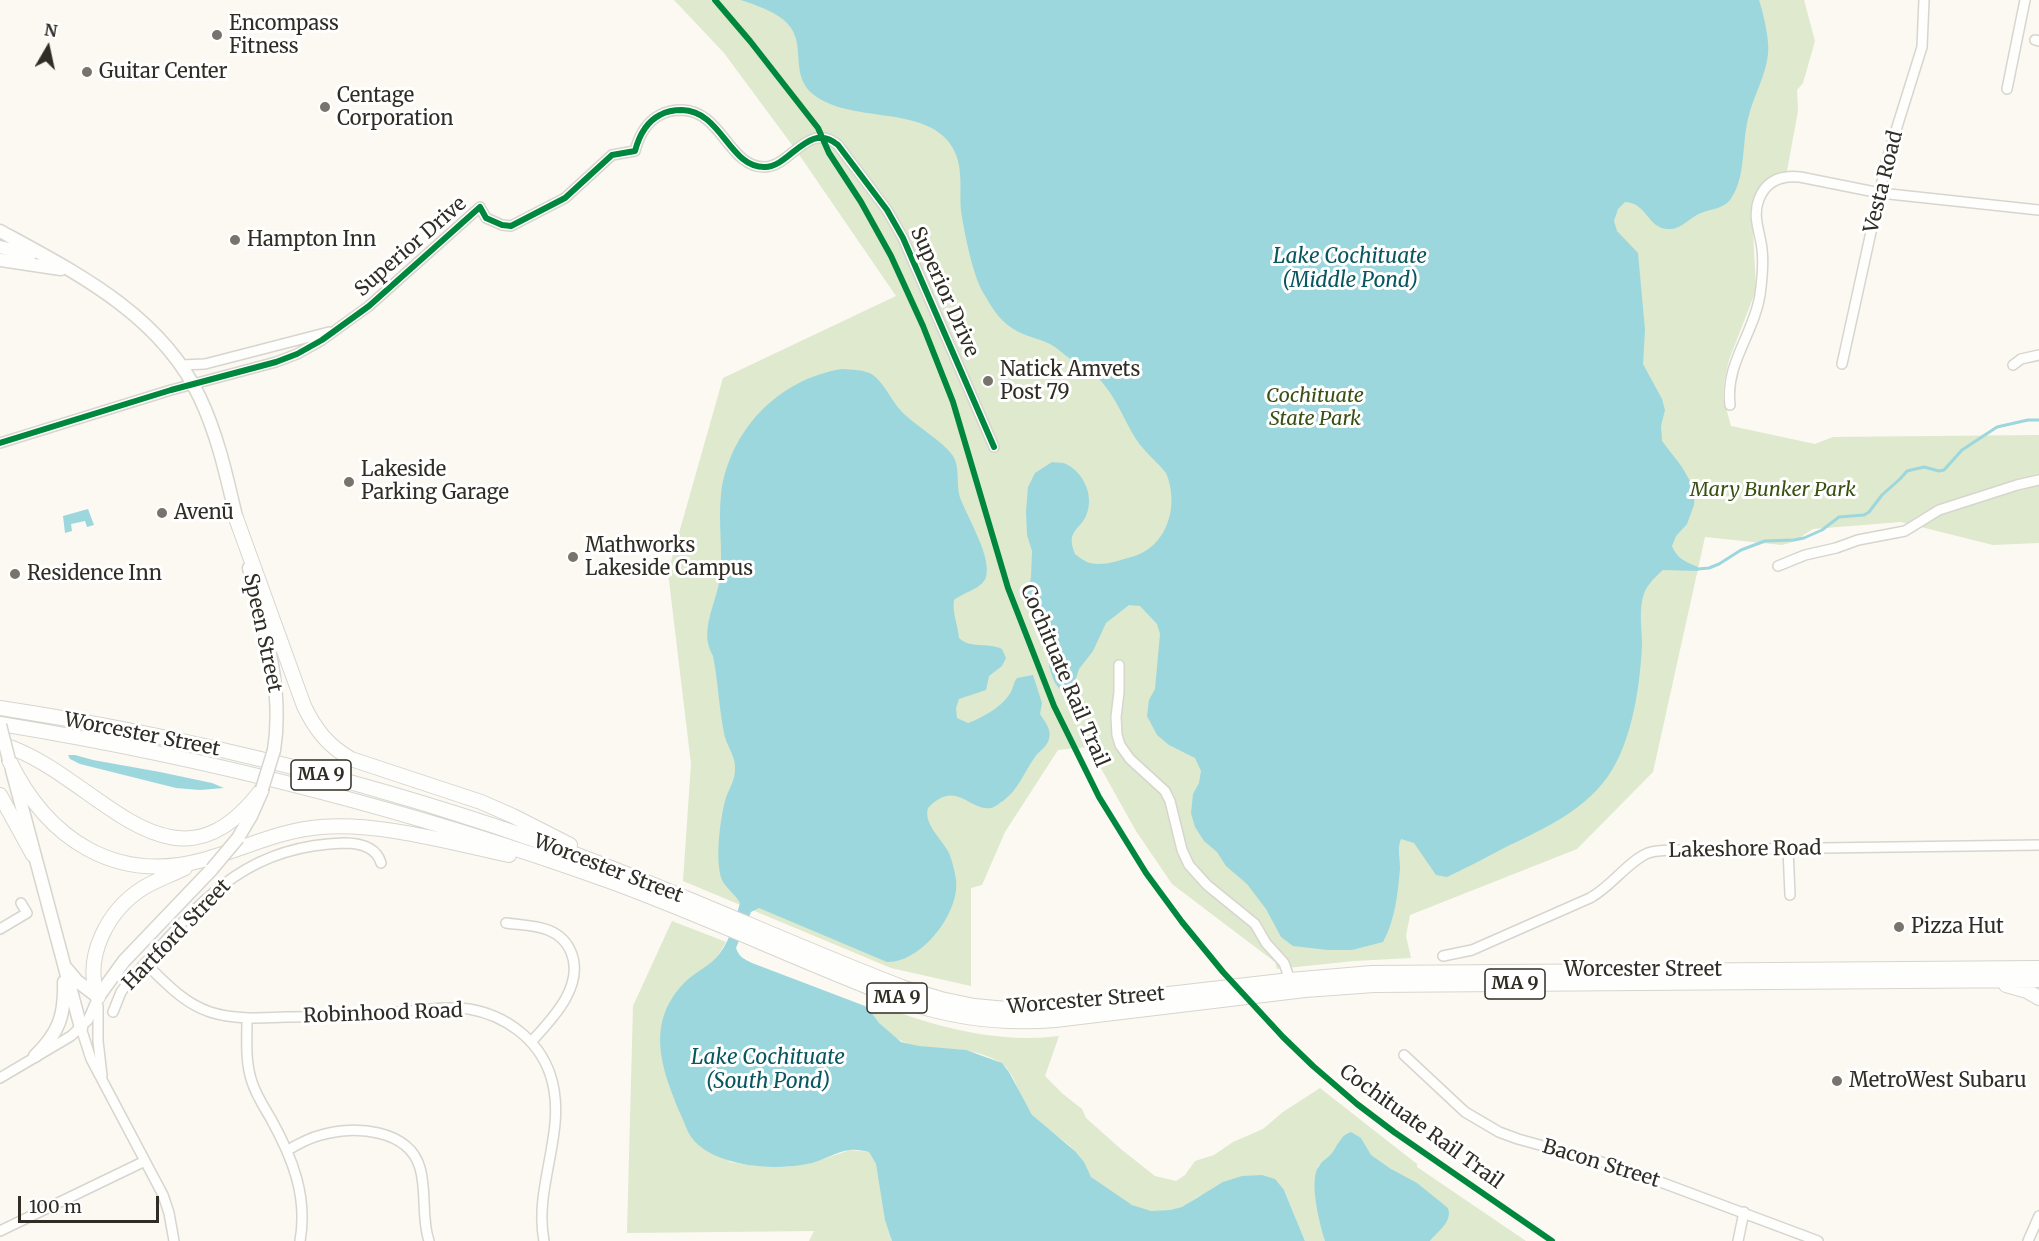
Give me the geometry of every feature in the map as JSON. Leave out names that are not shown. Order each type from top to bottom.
[{"type":"highway","points":[[236,518],[304,706],[317,731],[331,747],[361,763],[498,809],[633,877]]},
{"type":"highway","name":"Worcester Street","points":[[0,708],[195,745],[343,781],[490,825],[562,849],[633,877],[751,931],[907,989],[940,999],[985,1007],[1039,1009],[1290,980],[1422,971],[2039,968]]},
{"type":"highway","name":"Worcester Street","points":[[0,724],[159,753],[279,780],[445,827],[729,922]]},
{"type":"highway","points":[[0,744],[30,756],[138,826],[167,837],[192,838],[218,830],[243,812],[262,789]]},
{"type":"highway","points":[[9,760],[25,788],[52,822],[69,837],[94,853],[116,861],[148,867],[207,864]]},
{"type":"highway","points":[[0,795],[33,855]]},
{"type":"highway","points":[[98,997],[94,981],[97,951],[104,932],[118,910],[136,893],[148,885],[284,833],[336,826],[368,829],[421,837],[573,869]]},
{"type":"highway","name":"Worcester Street","points":[[751,931],[912,1004],[958,1016],[1008,1022],[1055,1020],[1357,985],[2039,980]]},
{"type":"highway","points":[[1977,981],[2019,988],[2039,998]]},
{"type":"main road","name":"Speen Street","points":[[0,231],[74,272],[137,316],[161,340],[192,384],[212,428],[274,673],[277,718],[274,750],[251,816],[238,838],[207,864],[124,961],[98,997]]},
{"type":"main road","points":[[0,247],[29,254],[74,272]]},
{"type":"main road","points":[[0,260],[74,272]]},
{"type":"main road","points":[[0,724],[33,855],[81,1028]]},
{"type":"main road","points":[[62,960],[74,978],[98,997]]},
{"type":"main road","points":[[35,1056],[50,1040],[62,1017],[64,993],[62,960]]},
{"type":"street","name":"Vesta Road","points":[[1842,364],[1890,151],[1922,47],[1924,0]]},
{"type":"street","points":[[2007,89],[2025,0]]},
{"type":"street","name":"Superior Drive","points":[[0,443],[192,384],[291,357],[313,346],[369,306],[480,207],[486,218],[511,226],[565,198],[612,155],[635,151],[643,129],[652,119],[666,111],[688,111],[700,114],[709,120],[742,158],[763,168],[771,167],[809,141],[826,138],[838,145],[887,210],[903,238],[994,447]]},
{"type":"street","points":[[1730,405],[1729,390],[1733,367],[1753,322],[1760,297],[1763,252],[1756,216],[1759,199],[1771,183],[1784,177],[1800,177],[1880,192],[2039,210]]},
{"type":"street","name":"Superior Drive","points":[[180,365],[192,366],[209,363],[337,329]]},
{"type":"street","points":[[2013,365],[2021,359],[2039,355]]},
{"type":"street","points":[[1778,566],[1805,555],[1858,540],[1905,531],[1939,510],[2039,480]]},
{"type":"street","points":[[1119,665],[1116,717],[1120,745],[1130,759],[1165,791],[1170,801],[1182,850],[1189,865],[1207,885],[1255,924],[1266,943],[1282,959],[1290,980]]},
{"type":"street","name":"Hartford Street","points":[[113,1012],[124,987],[213,892],[233,876],[257,862],[303,848],[349,843],[366,846],[373,850],[379,856],[381,863]]},
{"type":"street","name":"Lakeshore Road","points":[[1443,956],[1472,950],[1590,898],[1602,891],[1640,858],[1651,852],[2039,845]]},
{"type":"street","points":[[1788,849],[1790,895]]},
{"type":"street","points":[[0,929],[27,913],[21,903]]},
{"type":"street","points":[[506,923],[542,928],[559,936],[570,950],[575,967],[568,995],[531,1041]]},
{"type":"street","name":"Robinhood Road","points":[[145,963],[191,1005],[222,1015],[247,1018],[340,1016],[458,1008],[493,1016],[513,1026],[531,1041],[544,1060],[555,1096],[556,1119],[542,1204],[544,1241]]},
{"type":"street","points":[[98,997],[97,1033],[103,1078]]},
{"type":"street","name":"Hartford Street","points":[[0,1078],[66,1040],[81,1028],[91,1014],[98,997]]},
{"type":"street","points":[[247,1018],[248,1061],[252,1083],[288,1150],[298,1183],[302,1206],[300,1241]]},
{"type":"street","points":[[81,1028],[91,1059],[166,1201],[174,1241]]},
{"type":"street","name":"Bacon Street","points":[[1404,1055],[1461,1108],[1494,1130],[1518,1139],[1623,1168],[1818,1241]]},
{"type":"street","points":[[288,1150],[322,1135],[346,1131],[381,1134],[400,1142],[414,1155],[421,1172],[425,1227],[429,1241]]},
{"type":"street","points":[[7,1241],[1,1231],[145,1161]]},
{"type":"street","points":[[1738,1241],[1744,1212]]},
{"type":"street","points":[[2028,1241],[2039,1216]]},
{"type":"green space","name":"Cochituate State Park","points":[[674,0],[1804,0],[1815,41],[1803,83],[1797,90],[1798,111],[1787,171],[1767,181],[1752,211],[1756,290],[1729,360],[1724,382],[1723,397],[1731,426],[1815,444],[1833,437],[2039,435],[2039,543],[1993,545],[1901,522],[1813,529],[1793,542],[1782,545],[1705,537],[1653,772],[1577,849],[1410,915],[1406,936],[1411,958],[1277,969],[1275,962],[1172,884],[1136,831],[1089,747],[1058,750],[1005,832],[982,885],[971,888],[971,986],[891,968],[683,881],[691,764],[668,572],[723,378],[896,296],[798,153],[724,53]]},
{"type":"green space","points":[[672,921],[726,942],[714,962],[702,971],[673,1093],[679,1110],[730,1162],[787,1167],[814,1162],[850,1150],[869,1152],[876,1164],[892,1241],[809,1241],[814,1231],[627,1233],[633,1006]]},
{"type":"green space","points":[[875,1004],[942,1026],[988,1035],[1035,1038],[1059,1036],[1045,1076],[1082,1109],[1086,1118],[1122,1150],[1155,1176],[1176,1181],[1185,1175],[1195,1161],[1214,1155],[1233,1142],[1263,1129],[1283,1112],[1320,1088],[1417,1164],[1417,1167],[1526,1241],[1430,1241],[1447,1222],[1448,1208],[1370,1155],[1361,1138],[1341,1138],[1329,1158],[1318,1166],[1315,1197],[1325,1241],[1305,1241],[1284,1190],[1212,1193],[1197,1197],[1183,1207],[1159,1211],[1144,1210],[1120,1199],[1098,1183],[1090,1175],[1075,1151],[1033,1117],[1011,1073],[1001,1063],[984,1055],[931,1048],[898,1040],[884,1029],[871,1012]]},
{"type":"water","name":"Lake Cochituate (Middle Pond)","points":[[741,0],[1759,0],[1767,34],[1768,54],[1765,70],[1751,107],[1739,181],[1730,200],[1673,229],[1656,225],[1633,203],[1625,202],[1618,209],[1614,221],[1617,231],[1638,253],[1645,330],[1643,364],[1662,399],[1665,410],[1661,426],[1662,441],[1682,467],[1695,490],[1694,505],[1687,524],[1676,536],[1672,546],[1679,557],[1698,567],[1698,571],[1663,570],[1645,591],[1641,611],[1641,662],[1632,718],[1627,737],[1612,770],[1592,795],[1556,821],[1447,877],[1436,875],[1414,843],[1401,839],[1395,906],[1383,942],[1352,950],[1328,950],[1293,946],[1281,937],[1266,909],[1247,884],[1226,866],[1195,827],[1191,813],[1193,794],[1199,783],[1201,771],[1195,758],[1169,745],[1157,735],[1147,716],[1149,700],[1155,689],[1160,634],[1157,624],[1140,606],[1129,605],[1106,623],[1093,651],[1079,669],[1073,687],[1062,691],[1055,683],[1049,665],[1054,656],[1046,641],[1046,630],[1026,600],[1031,577],[1032,551],[1027,535],[1026,512],[1028,487],[1035,473],[1052,462],[1065,463],[1082,478],[1088,492],[1089,506],[1084,519],[1073,535],[1072,546],[1075,554],[1082,559],[1090,563],[1101,564],[1135,556],[1154,545],[1160,537],[1166,528],[1171,507],[1170,486],[1166,473],[1139,444],[1111,394],[1099,379],[1053,346],[1012,328],[993,308],[976,277],[961,211],[959,166],[948,141],[935,130],[920,123],[846,109],[829,104],[814,95],[802,80],[797,44],[791,28],[775,14]]},
{"type":"water","name":"Lake Cochituate (South Pond)","points":[[842,369],[862,371],[873,375],[901,411],[942,444],[955,461],[959,495],[983,549],[987,569],[986,577],[981,585],[954,600],[959,638],[968,643],[1002,649],[1006,658],[1002,666],[989,676],[986,690],[959,699],[956,708],[957,718],[968,723],[985,715],[1005,700],[1017,678],[1033,675],[1042,703],[1040,714],[1048,726],[1050,736],[1047,744],[1035,757],[1013,791],[996,806],[983,808],[962,798],[947,796],[928,808],[928,820],[951,859],[956,880],[956,893],[952,907],[936,934],[913,954],[900,960],[887,962],[759,908],[751,912],[736,948],[737,951],[752,963],[865,1006],[879,1023],[901,1042],[966,1050],[1002,1063],[1032,1115],[1075,1151],[1084,1162],[1091,1177],[1132,1205],[1151,1211],[1170,1210],[1182,1207],[1223,1182],[1242,1176],[1262,1175],[1275,1179],[1284,1190],[1305,1241],[892,1241],[885,1220],[876,1164],[869,1152],[845,1151],[817,1162],[798,1165],[757,1166],[731,1161],[713,1154],[698,1144],[689,1133],[667,1079],[660,1046],[661,1029],[665,1013],[685,982],[716,958],[724,947],[740,903],[723,882],[720,874],[721,819],[735,767],[734,758],[724,733],[715,665],[707,635],[720,576],[721,494],[734,449],[746,429],[761,412],[778,396],[797,384]]},
{"type":"water","points":[[88,509],[94,525],[87,527],[85,521],[71,524],[72,531],[65,533],[63,516]]},
{"type":"water","points":[[68,755],[212,783],[224,788],[200,790],[176,788],[80,764],[70,759]]},
{"type":"water","points":[[1351,1132],[1361,1138],[1371,1155],[1417,1183],[1448,1208],[1447,1222],[1430,1241],[1325,1241],[1316,1203],[1316,1173],[1320,1164],[1332,1153],[1342,1138]]},
{"type":"waterway","points":[[1698,569],[1719,564],[1741,550],[1765,541],[1804,538],[1822,530],[1839,517],[1864,515],[1907,471],[1924,467],[1944,470],[1962,450],[1997,427],[2028,420],[2039,420]]},
{"type":"cycle path","name":"Cochituate Rail Trail","points":[[715,0],[818,128],[829,153],[861,202],[891,256],[923,326],[953,402],[1008,588],[1054,706],[1099,797],[1146,873],[1223,972],[1313,1066],[1394,1132],[1552,1241]]},
{"type":"cycle path","points":[[0,443],[297,354],[322,340],[369,306],[480,207],[486,218],[511,226],[565,198],[612,155],[635,151],[644,130],[655,118],[668,112],[682,110],[696,113],[707,119],[733,150],[753,165],[765,167],[774,165],[809,141],[818,138],[828,139],[838,145],[887,210],[903,238],[994,447]]},
{"type":"place","name":"Encompass Fitness","points":[[217,35]]},
{"type":"place","name":"Guitar Center","points":[[87,72]]},
{"type":"place","name":"Centage Corporation","points":[[325,107]]},
{"type":"place","name":"Hampton Inn","points":[[235,240]]},
{"type":"place","name":"Natick Amvets Post 79","points":[[988,381]]},
{"type":"place","name":"Lakeside Parking Garage","points":[[349,482]]},
{"type":"place","name":"Avenū","points":[[162,513]]},
{"type":"place","name":"Mathworks Lakeside Campus","points":[[573,557]]},
{"type":"place","name":"Residence Inn","points":[[15,574]]},
{"type":"place","name":"Pizza Hut","points":[[1899,927]]},
{"type":"place","name":"MetroWest Subaru","points":[[1837,1081]]},
{"type":"park label","name":"Mary Bunker Park","points":[[1773,490]]}]
